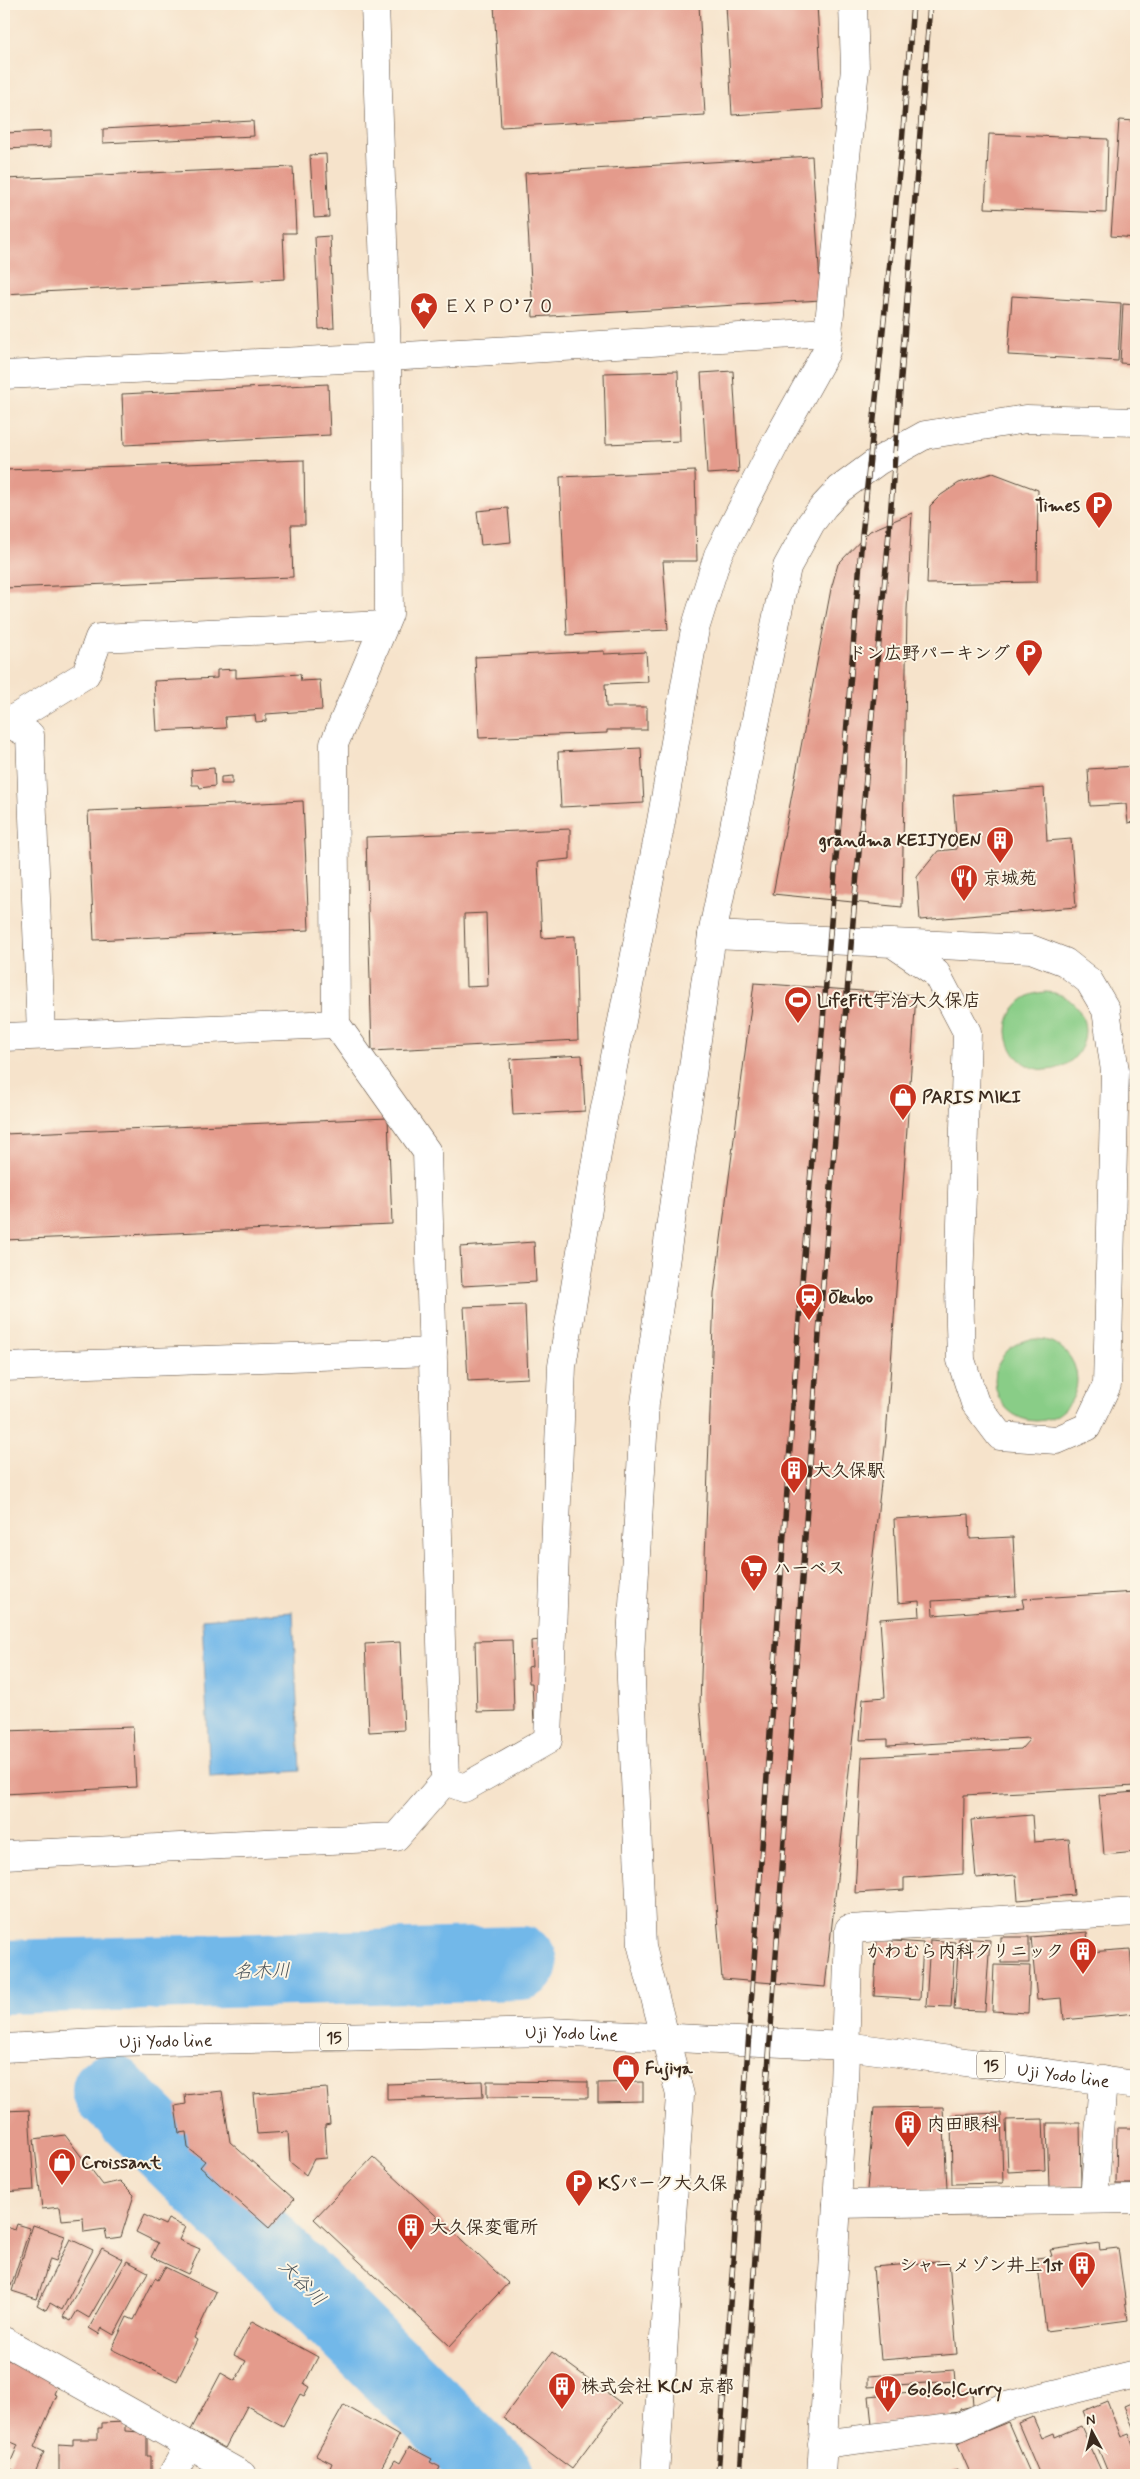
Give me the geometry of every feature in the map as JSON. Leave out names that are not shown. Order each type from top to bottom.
[{"type":"street","points":[[4,1856],[396,1837],[445,1781],[427,1152],[336,1024],[334,744],[389,614],[387,357],[375,4]]},
{"type":"street","points":[[445,1781],[464,1788],[548,1740],[562,1366],[603,1118],[660,827],[695,629],[718,555],[776,442],[826,352],[855,69],[853,4]]},
{"type":"street","points":[[4,376],[828,332]]},
{"type":"street","points":[[655,2475],[680,2095],[642,1947],[630,1655],[645,1403],[712,935],[786,568],[798,544],[824,506],[840,489],[878,461],[925,434],[1026,419],[1136,422]]},
{"type":"street","points":[[5,722],[86,674],[99,638],[384,625]]},
{"type":"street","points":[[5,722],[30,735],[41,1035]]},
{"type":"street","points":[[712,935],[1031,949],[1065,962],[1089,981],[1106,1010],[1115,1071],[1107,1385],[1086,1427],[1057,1440],[1000,1436],[975,1403],[961,1360],[959,1288],[967,1032],[936,973],[892,943]]},
{"type":"street","points":[[4,1037],[336,1024]]},
{"type":"street","points":[[4,1367],[433,1352]]},
{"type":"street","points":[[820,2475],[846,2046],[849,1928],[1136,1912]]},
{"type":"street","name":"Uji Yodo line","points":[[4,2048],[116,2042],[550,2032],[846,2046],[1136,2085]]},
{"type":"street","points":[[1094,2199],[1103,2080]]},
{"type":"street","points":[[837,2204],[1136,2198]]},
{"type":"street","points":[[4,2341],[242,2475]]},
{"type":"street","points":[[822,2444],[959,2427],[1006,2406],[1136,2374]]},
{"type":"street","points":[[172,2475],[189,2445]]},
{"type":"green space","points":[[1046,992],[1061,995],[1078,1009],[1082,1016],[1085,1031],[1082,1046],[1068,1063],[1061,1067],[1046,1070],[1031,1067],[1014,1053],[1010,1046],[1007,1031],[1010,1016],[1024,999],[1031,995]]},
{"type":"green space","points":[[1036,1339],[1052,1342],[1065,1351],[1074,1364],[1077,1380],[1074,1396],[1065,1409],[1052,1418],[1036,1421],[1020,1418],[1007,1409],[998,1396],[995,1380],[998,1364],[1007,1351],[1020,1342]]},
{"type":"water","points":[[293,1612],[300,1771],[210,1777],[202,1619]]},
{"type":"building","points":[[494,4],[699,4],[705,115],[501,127]]},
{"type":"building","points":[[726,4],[817,4],[823,109],[732,115]]},
{"type":"building","points":[[1119,120],[1136,121],[1136,238],[1111,236]]},
{"type":"building","points":[[253,121],[254,136],[103,143],[103,129]]},
{"type":"building","points":[[51,131],[51,147],[4,149],[4,133]]},
{"type":"building","points":[[989,134],[1108,139],[1106,213],[985,208]]},
{"type":"building","points":[[326,154],[329,217],[314,218],[310,155]]},
{"type":"building","points":[[812,156],[821,300],[533,317],[525,173]]},
{"type":"building","points":[[293,167],[296,233],[283,233],[285,279],[4,294],[4,179]]},
{"type":"building","points":[[330,236],[334,328],[319,329],[315,237]]},
{"type":"building","points":[[1012,296],[1121,303],[1118,361],[1008,355]]},
{"type":"building","points":[[1123,304],[1136,305],[1136,364],[1120,363]]},
{"type":"building","points":[[678,371],[680,441],[606,444],[604,373]]},
{"type":"building","points":[[733,371],[739,472],[707,474],[701,373]]},
{"type":"building","points":[[328,384],[330,435],[124,445],[122,394]]},
{"type":"building","points":[[304,460],[305,525],[291,525],[293,577],[4,588],[4,470]]},
{"type":"building","points":[[695,471],[697,561],[663,561],[668,630],[567,635],[560,477]]},
{"type":"building","points":[[993,473],[1038,490],[1037,582],[927,584],[930,506],[941,495],[959,483]]},
{"type":"building","points":[[508,508],[511,542],[481,545],[477,511]]},
{"type":"building","points":[[912,513],[907,610],[902,907],[773,894],[831,589],[838,564],[870,531]]},
{"type":"building","points":[[604,651],[604,654],[646,652],[648,682],[605,684],[606,707],[647,707],[647,730],[607,730],[607,733],[479,738],[475,657]]},
{"type":"building","points":[[236,669],[236,678],[300,674],[301,681],[320,680],[322,710],[266,714],[266,721],[256,722],[255,715],[225,717],[226,728],[157,731],[154,681],[217,678],[217,670]]},
{"type":"building","points":[[641,748],[644,803],[561,807],[558,752]]},
{"type":"building","points":[[1136,766],[1135,833],[1134,822],[1128,823],[1126,804],[1090,806],[1088,769]]},
{"type":"building","points":[[214,768],[215,786],[200,788],[199,785],[192,785],[191,770]]},
{"type":"building","points":[[232,776],[232,784],[221,784],[221,777]]},
{"type":"building","name":"grandma KEIJYOEN","points":[[1044,788],[1047,841],[1071,839],[1076,907],[920,920],[917,877],[938,851],[957,849],[953,795]]},
{"type":"building","points":[[303,801],[309,930],[94,940],[88,811]]},
{"type":"building","points":[[570,829],[570,859],[538,862],[542,938],[575,936],[578,1040],[372,1051],[366,837]],"holes":[[[486,913],[488,986],[466,987],[464,914]]]},
{"type":"building","name":"大久保駅","points":[[754,983],[916,995],[886,1438],[825,1987],[722,1979],[700,1705],[714,1294]]},
{"type":"building","points":[[582,1055],[585,1111],[513,1115],[510,1059]]},
{"type":"building","points":[[388,1118],[392,1224],[4,1240],[4,1134]]},
{"type":"building","points":[[534,1242],[536,1282],[462,1286],[460,1247]]},
{"type":"building","points":[[525,1305],[528,1378],[468,1381],[464,1307]]},
{"type":"building","points":[[969,1514],[970,1539],[1013,1537],[1016,1596],[932,1601],[933,1615],[1024,1608],[1022,1599],[1136,1592],[1136,1786],[964,1795],[963,1874],[904,1878],[904,1890],[855,1893],[862,1757],[1021,1749],[1029,1740],[1029,1738],[888,1746],[888,1739],[860,1740],[863,1699],[885,1697],[880,1619],[920,1616],[919,1601],[898,1603],[894,1519]]},
{"type":"building","points":[[512,1640],[514,1711],[477,1712],[475,1641]]},
{"type":"building","points":[[541,1640],[543,1723],[534,1723],[532,1683],[529,1683],[528,1667],[532,1666],[531,1641]]},
{"type":"building","points":[[400,1642],[404,1730],[369,1732],[365,1644]]},
{"type":"building","points":[[133,1727],[136,1787],[4,1794],[4,1731]]},
{"type":"building","points":[[1136,1792],[1136,1852],[1104,1855],[1099,1795]]},
{"type":"building","points":[[1032,1815],[1034,1842],[1069,1839],[1074,1895],[1018,1900],[1016,1875],[976,1878],[971,1820]]},
{"type":"building","name":"かわむら内科クリニック","points":[[1087,1932],[1089,1952],[1130,1949],[1136,2013],[1064,2020],[1062,1998],[1037,2000],[1031,1937]]},
{"type":"building","points":[[1001,1937],[1029,1937],[1029,1963],[1001,1963]]},
{"type":"building","points":[[959,1938],[990,1940],[985,2011],[954,2010]]},
{"type":"building","points":[[877,1940],[923,1943],[920,1999],[874,1996]]},
{"type":"building","points":[[930,1940],[955,1942],[951,2007],[926,2006]]},
{"type":"building","points":[[994,1965],[1030,1966],[1028,2013],[992,2011]]},
{"type":"building","points":[[482,2081],[483,2097],[387,2100],[387,2084]]},
{"type":"building","points":[[487,2081],[588,2082],[588,2098],[487,2097]]},
{"type":"building","points":[[643,2082],[643,2101],[598,2102],[598,2083]]},
{"type":"building","points":[[327,2088],[330,2124],[325,2125],[327,2158],[314,2159],[306,2175],[290,2162],[288,2132],[257,2134],[253,2094]]},
{"type":"building","points":[[222,2091],[230,2142],[294,2199],[269,2228],[200,2167],[205,2161],[188,2148],[186,2132],[179,2133],[175,2106],[186,2104],[185,2095]]},
{"type":"building","name":"内田眼科","points":[[943,2107],[947,2189],[867,2190],[874,2108]]},
{"type":"building","points":[[29,2110],[34,2190],[4,2192],[4,2111]]},
{"type":"building","points":[[1001,2113],[1003,2183],[952,2184],[951,2115]]},
{"type":"building","points":[[1043,2119],[1045,2170],[1008,2172],[1006,2120]]},
{"type":"building","points":[[1047,2123],[1080,2123],[1081,2186],[1049,2187]]},
{"type":"building","points":[[1117,2128],[1136,2128],[1136,2184],[1116,2184]]},
{"type":"building","points":[[65,2135],[103,2185],[120,2181],[134,2195],[121,2237],[107,2239],[105,2229],[84,2232],[83,2218],[62,2220],[60,2207],[42,2209],[34,2139]]},
{"type":"building","name":"大久保変電所","points":[[373,2157],[508,2283],[450,2346],[314,2219]]},
{"type":"building","points":[[144,2215],[165,2225],[168,2219],[185,2227],[179,2240],[200,2249],[188,2274],[151,2257],[158,2243],[136,2232]]},
{"type":"building","points":[[17,2224],[30,2228],[11,2286],[4,2284],[4,2226],[15,2230]]},
{"type":"building","points":[[33,2225],[65,2236],[56,2261],[50,2259],[37,2299],[12,2291]]},
{"type":"building","points":[[70,2239],[93,2250],[62,2310],[50,2303],[46,2310],[37,2305]]},
{"type":"building","name":"シャーメゾン井上1st","points":[[1099,2243],[1100,2250],[1118,2248],[1128,2320],[1046,2331],[1037,2258],[1052,2256],[1050,2250]]},
{"type":"building","points":[[102,2248],[123,2259],[89,2318],[77,2311],[71,2321],[63,2317]]},
{"type":"building","points":[[127,2261],[148,2272],[114,2335],[102,2328],[99,2334],[89,2328]]},
{"type":"building","points":[[949,2261],[957,2354],[881,2360],[873,2267]]},
{"type":"building","points":[[165,2267],[216,2292],[194,2338],[197,2340],[177,2381],[112,2349],[127,2317],[134,2320],[155,2278],[158,2280]]},
{"type":"building","points":[[252,2321],[318,2357],[304,2384],[309,2387],[304,2396],[300,2394],[283,2426],[247,2406],[225,2448],[191,2430],[221,2373],[235,2381],[246,2361],[234,2355]]},
{"type":"building","name":"株式会社 KCN 京都","points":[[552,2352],[621,2403],[572,2469],[503,2418]]},
{"type":"building","points":[[4,2358],[59,2382],[54,2394],[57,2395],[34,2447],[44,2452],[34,2475],[26,2475],[8,2468],[18,2445],[4,2439]]},
{"type":"building","points":[[954,2370],[955,2381],[868,2387],[868,2376]]},
{"type":"building","points":[[942,2389],[942,2394],[972,2391],[973,2406],[960,2409],[960,2412],[951,2413],[951,2417],[872,2425],[869,2396]]},
{"type":"building","points":[[1107,2401],[1121,2437],[1129,2434],[1136,2452],[1136,2475],[1109,2475],[1083,2411]]},
{"type":"building","points":[[1136,2401],[1136,2434],[1124,2406]]},
{"type":"building","points":[[344,2405],[399,2436],[377,2475],[344,2475],[330,2468],[332,2463],[316,2455]]},
{"type":"building","points":[[1033,2417],[1042,2438],[1054,2433],[1055,2437],[1081,2426],[1103,2475],[1040,2475],[1018,2423]]},
{"type":"building","points":[[125,2422],[125,2431],[141,2432],[141,2435],[147,2435],[147,2456],[151,2456],[151,2475],[59,2475],[59,2444],[73,2445],[73,2439],[98,2439],[98,2428],[102,2428],[102,2423]]},
{"type":"building","points":[[1008,2422],[1031,2475],[971,2475],[957,2443]]},
{"type":"building","points":[[409,2447],[432,2459],[430,2462],[440,2467],[437,2474],[440,2475],[386,2475],[395,2460],[400,2463]]},
{"type":"building","points":[[957,2470],[959,2475],[944,2475]]},
{"type":"waterway","name":"名木川","points":[[4,1977],[521,1963]]},
{"type":"waterway","name":"大谷川","points":[[109,2090],[497,2475]]},
{"type":"railway","points":[[718,2475],[799,1319],[862,536],[902,143],[913,4]]},
{"type":"railway","points":[[740,2475],[820,1320],[857,873],[887,557],[930,4]]},
{"type":"place","name":"ＥＸＰＯ’７０","points":[[424,330]]},
{"type":"place","name":"Times","points":[[1099,529]]},
{"type":"place","name":"ドン広野パーキング","points":[[1029,677]]},
{"type":"place","name":"grandma KEIJYOEN","points":[[1000,864]]},
{"type":"place","name":"京城苑","points":[[964,902]]},
{"type":"place","name":"LifeFit宇治大久保店","points":[[798,1024]]},
{"type":"place","name":"PARIS MIKI","points":[[903,1121]]},
{"type":"place","name":"Ōkubo","points":[[809,1321]]},
{"type":"place","name":"大久保駅","points":[[794,1494]]},
{"type":"place","name":"ハーベス","points":[[754,1592]]},
{"type":"place","name":"かわむら内科クリニック","points":[[1083,1975]]},
{"type":"place","name":"Fujiya","points":[[626,2092]]},
{"type":"place","name":"内田眼科","points":[[908,2148]]},
{"type":"place","name":"Croissant","points":[[62,2186]]},
{"type":"place","name":"KSパーク大久保","points":[[579,2207]]},
{"type":"place","name":"大久保変電所","points":[[411,2251]]},
{"type":"place","name":"シャーメゾン井上1st","points":[[1082,2289]]},
{"type":"place","name":"株式会社 KCN 京都","points":[[562,2410]]},
{"type":"place","name":"Go!Go!Curry","points":[[888,2413]]}]
